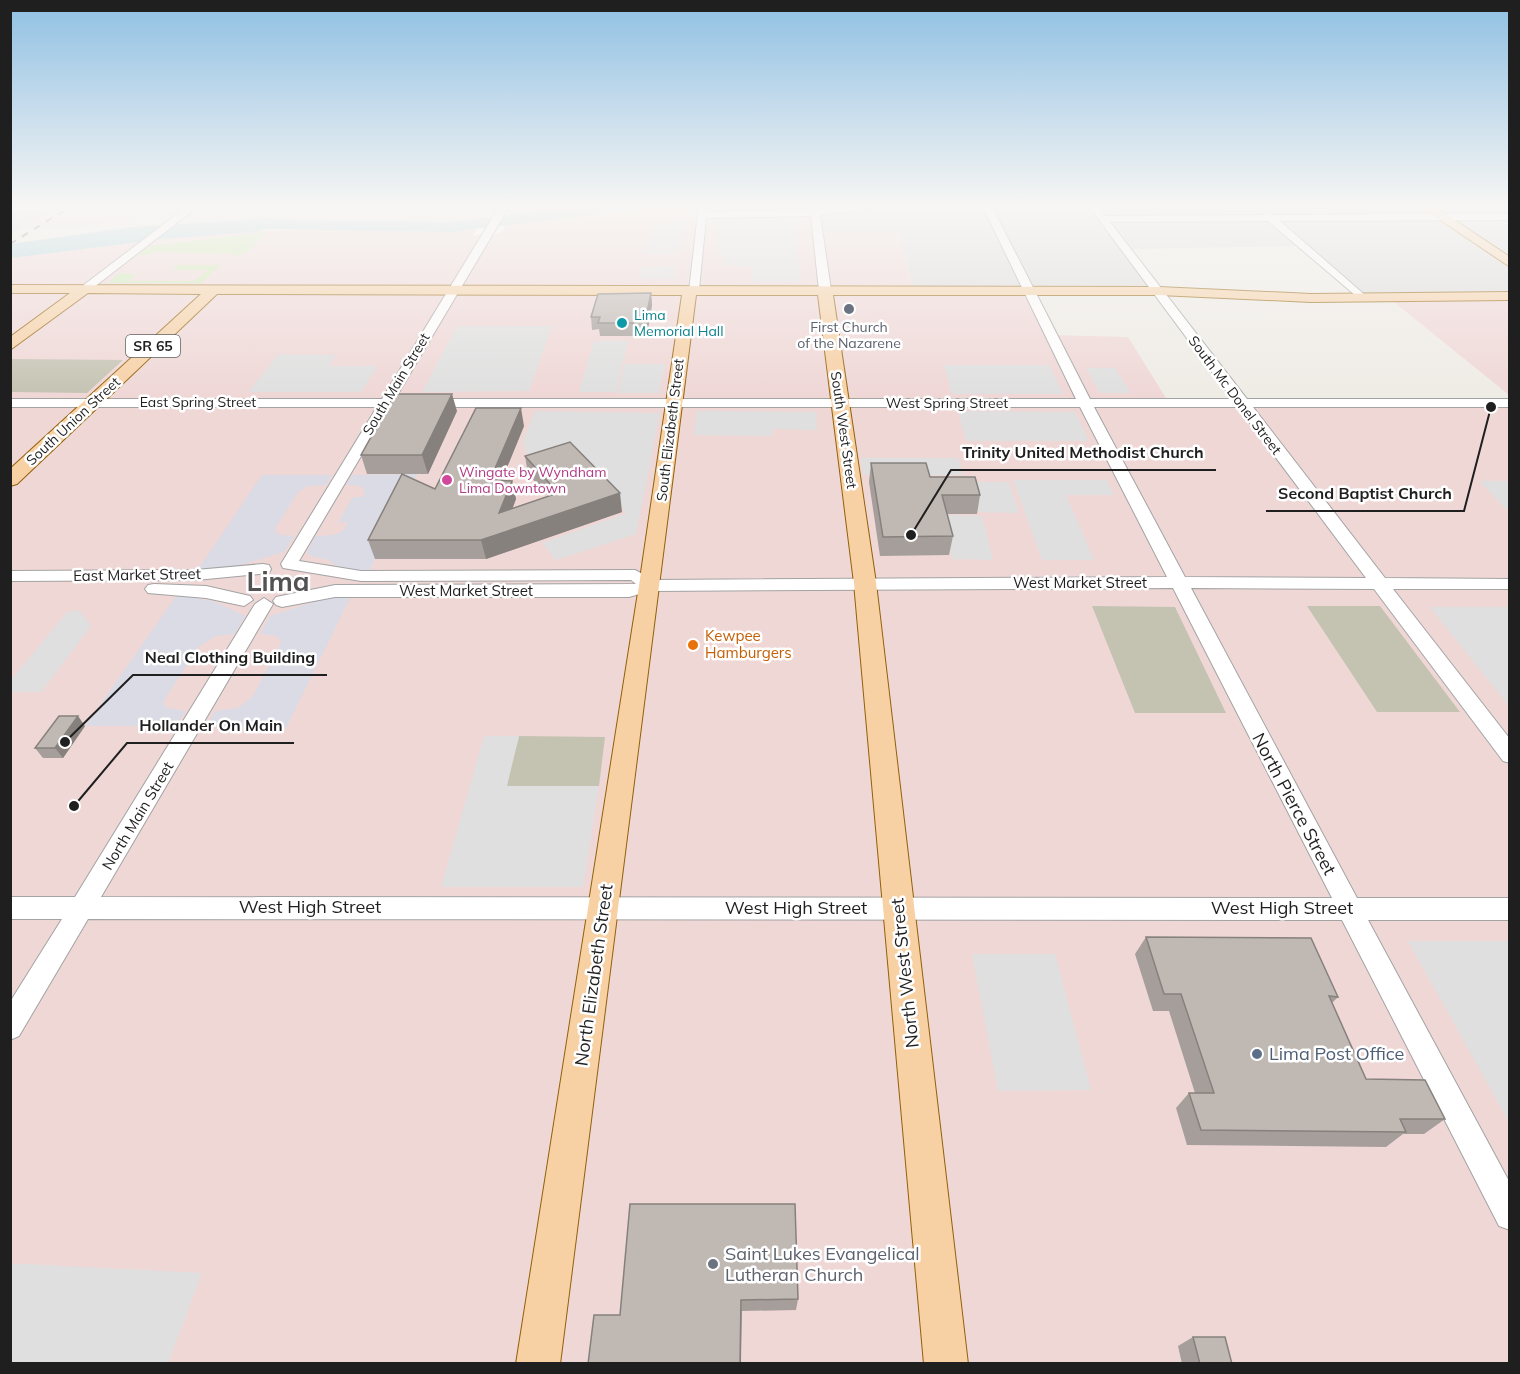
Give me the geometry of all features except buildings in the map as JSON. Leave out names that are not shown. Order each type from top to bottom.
[{"type":"main road","points":[[10,289],[825,290],[1028,291],[1163,296],[1362,298],[1509,296]]},
{"type":"main road","points":[[10,345],[85,289]]},
{"type":"main road","name":"South Union Street","points":[[10,480],[214,289]]},
{"type":"main road","name":"South Elizabeth Street","points":[[650,586],[688,296],[693,290]]},
{"type":"main road","name":"South West Street","points":[[825,290],[865,584]]},
{"type":"main road","name":"North West Street","points":[[865,584],[946,1364]]},
{"type":"main road","name":"North Elizabeth Street","points":[[538,1364],[650,586]]},
{"type":"street","points":[[85,289],[111,269]]},
{"type":"street","name":"South Main Street","points":[[295,565],[386,401],[466,269]]},
{"type":"street","name":"South Elizabeth Street","points":[[693,290],[696,269]]},
{"type":"street","name":"South West Street","points":[[822,269],[825,290]]},
{"type":"street","name":"North Pierce Street","points":[[1017,269],[1509,1215]]},
{"type":"street","name":"South Mc Donel Street","points":[[1142,269],[1240,402],[1509,755]]},
{"type":"street","points":[[1330,269],[1362,298]]},
{"type":"street","name":"East Spring Street","points":[[10,403],[386,401]]},
{"type":"street","name":"West Spring Street","points":[[386,401],[1509,403]]},
{"type":"street","points":[[263,569],[245,580],[240,588],[263,602],[302,590],[308,584],[309,577],[295,565]]},
{"type":"street","name":"West Market Street","points":[[263,569],[295,565],[361,576],[635,575],[650,586]]},
{"type":"street","name":"East Market Street","points":[[10,576],[196,575],[263,569]]},
{"type":"street","name":"West Market Street","points":[[263,602],[334,591],[629,591],[650,586],[1509,584]]},
{"type":"street","name":"East Market Street","points":[[10,590],[172,589],[206,592],[263,602]]},
{"type":"street","name":"North Main Street","points":[[10,1027],[83,908],[263,602]]},
{"type":"street","name":"West High Street","points":[[10,908],[1509,909]]},
{"type":"shaded area","points":[[10,269],[908,269],[914,290],[1028,291],[1051,335],[1128,337],[1169,403],[1509,403],[1509,1363],[11,1363]]},
{"type":"shaded area","points":[[642,269],[676,269],[674,279],[640,279]]},
{"type":"shaded area","points":[[753,269],[799,269],[800,282],[753,282]]},
{"type":"shaded area","points":[[908,269],[1142,269],[1159,291],[914,290]]},
{"type":"shaded area","points":[[1329,269],[1509,269],[1509,296],[1362,298]]},
{"type":"shaded area","points":[[1509,296],[1509,395],[1389,298]]},
{"type":"shaded area","points":[[457,326],[552,326],[529,391],[422,392]]},
{"type":"shaded area","points":[[594,341],[628,341],[616,392],[579,392]]},
{"type":"shaded area","points":[[279,354],[336,355],[329,366],[378,366],[361,392],[248,392]]},
{"type":"shaded area","points":[[11,359],[123,360],[87,393],[11,392]]},
{"type":"shaded area","points":[[625,364],[665,364],[659,393],[617,393]]},
{"type":"shaded area","points":[[944,365],[1049,365],[1063,394],[952,394]]},
{"type":"shaded area","points":[[1086,368],[1115,368],[1131,393],[1100,393]]},
{"type":"shaded area","points":[[535,411],[660,413],[636,534],[556,560],[542,543],[627,513],[578,457],[529,462],[523,441]]},
{"type":"shaded area","points":[[697,411],[816,412],[817,430],[773,429],[772,436],[694,435]]},
{"type":"shaded area","points":[[958,411],[1075,412],[1089,441],[966,441]]},
{"type":"shaded area","points":[[861,458],[958,458],[963,475],[863,475]]},
{"type":"shaded area","points":[[417,474],[369,571],[340,569],[328,560],[308,555],[307,552],[316,536],[335,535],[344,530],[348,522],[338,523],[353,497],[363,497],[365,493],[361,486],[346,485],[352,475]]},
{"type":"shaded area","points":[[262,475],[332,475],[326,485],[308,486],[298,492],[276,527],[275,531],[280,535],[294,536],[284,552],[234,567],[197,571]]},
{"type":"shaded area","points":[[1013,480],[1107,480],[1114,495],[1066,495],[1094,560],[1042,560]]},
{"type":"shaded area","points":[[1479,481],[1509,481],[1509,512]]},
{"type":"shaded area","points":[[928,482],[1009,482],[1019,513],[979,512],[973,493]]},
{"type":"shaded area","points":[[943,515],[982,516],[993,560],[952,559]]},
{"type":"shaded area","points":[[177,595],[213,601],[245,616],[235,634],[216,636],[199,646],[163,702],[167,708],[186,711],[176,726],[85,726]]},
{"type":"shaded area","points":[[351,596],[286,728],[206,727],[215,711],[238,708],[253,696],[281,643],[276,636],[260,634],[270,616],[323,599]]},
{"type":"shaded area","points":[[1092,606],[1175,607],[1226,713],[1135,713]]},
{"type":"shaded area","points":[[1307,606],[1380,606],[1460,712],[1377,712]]},
{"type":"shaded area","points":[[1430,607],[1509,607],[1509,706]]},
{"type":"shaded area","points":[[68,611],[80,611],[91,626],[41,692],[11,692],[11,680]]},
{"type":"shaded area","points":[[484,736],[519,736],[507,786],[599,786],[583,887],[441,887]]},
{"type":"shaded area","points":[[519,736],[605,737],[599,786],[506,786]]},
{"type":"shaded area","points":[[1408,941],[1509,941],[1509,1122]]},
{"type":"shaded area","points":[[972,954],[1055,954],[1091,1090],[998,1091]]},
{"type":"shaded area","points":[[11,1264],[202,1273],[168,1363],[11,1364]]},
{"type":"green space","points":[[175,269],[216,269],[201,283],[108,283],[119,273],[133,274],[134,276],[129,281],[191,281],[208,270]]},
{"type":"place","name":"First Church of the Nazarene","points":[[849,309]]},
{"type":"place","name":"Lima Memorial Hall","points":[[622,323]]},
{"type":"place","name":"Second Baptist Church","points":[[1491,407]]},
{"type":"place","name":"Wingate by Wyndham Lima Downtown","points":[[447,480]]},
{"type":"place","name":"Trinity United Methodist Church","points":[[911,535]]},
{"type":"place","name":"Kewpee Hamburgers","points":[[693,645]]},
{"type":"place","name":"Neal Clothing Building","points":[[65,742]]},
{"type":"place","name":"Hollander On Main","points":[[74,806]]},
{"type":"place","name":"Lima Post Office","points":[[1257,1054]]},
{"type":"place","name":"Saint Lukes Evangelical Lutheran Church","points":[[713,1264]]},
{"type":"district","name":"Lima","points":[[278,582]]}]
